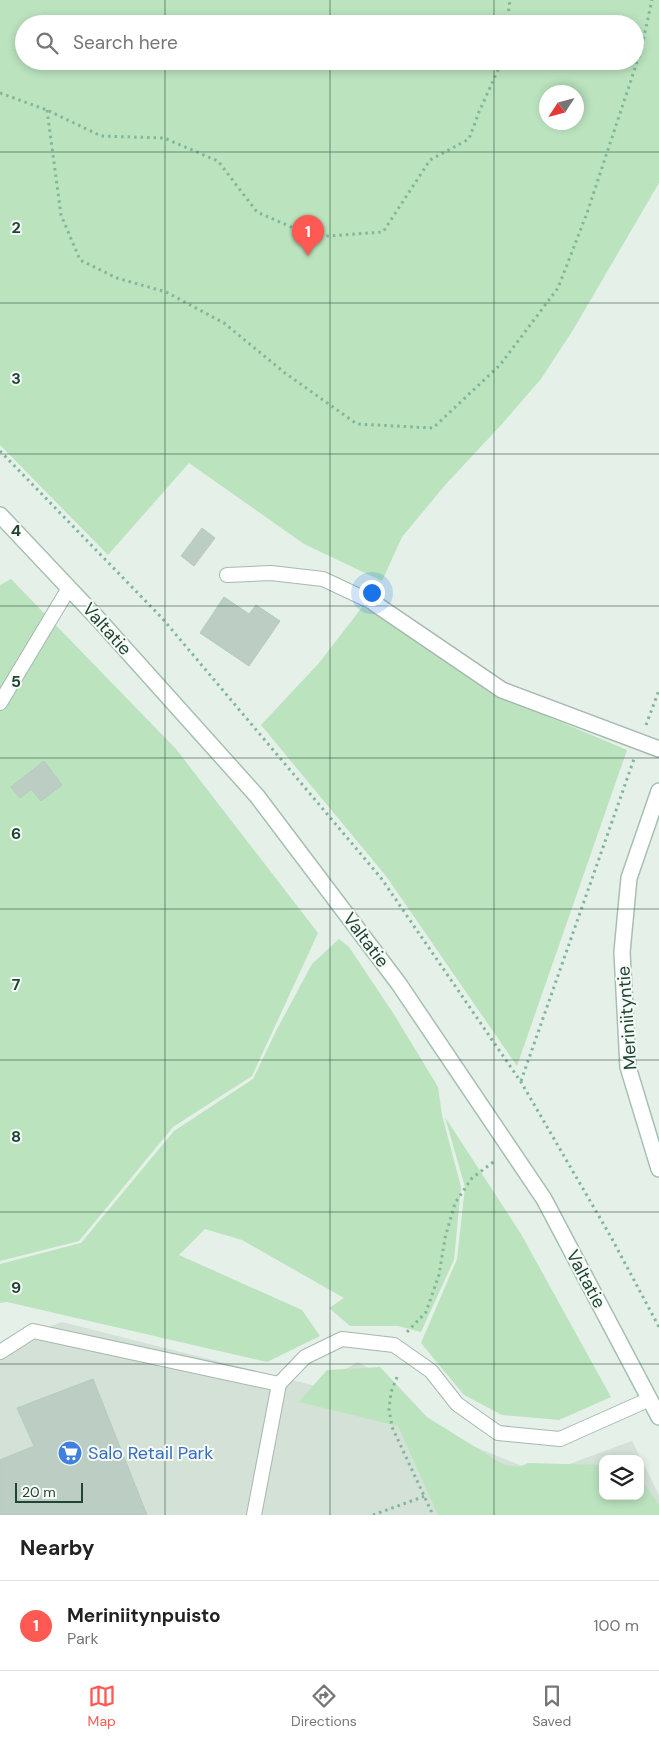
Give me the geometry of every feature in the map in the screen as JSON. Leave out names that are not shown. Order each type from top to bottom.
[{"type":"main road","name":"Valtatie","points":[[0,515],[69,588],[257,796],[399,984],[544,1199],[659,1417]]},
{"type":"main road","points":[[374,603],[502,690],[659,749]]},
{"type":"main road","name":"Meriniityntie","points":[[659,791],[630,878],[622,952],[628,1067],[659,1169]]},
{"type":"lane","points":[[227,575],[271,573],[323,579],[374,603]]},
{"type":"lane","points":[[0,703],[69,588]]},
{"type":"lane","points":[[0,1352],[33,1331],[279,1384]]},
{"type":"lane","points":[[254,1515],[279,1384],[305,1357],[342,1339],[394,1345],[431,1371],[457,1404],[498,1433],[560,1439],[650,1399]]},
{"type":"path","points":[[508,15],[510,0]]},
{"type":"path","points":[[644,36],[652,0]]},
{"type":"path","points":[[0,93],[47,110],[101,136],[164,138],[218,161],[257,212],[314,237],[383,232],[430,160],[469,139],[498,70]]},
{"type":"path","points":[[47,110],[61,215],[80,260],[117,278],[166,292],[224,324],[285,373],[357,424],[433,428],[500,364],[558,288],[587,213],[634,70]]},
{"type":"path","points":[[0,451],[162,618],[381,878],[521,1082],[611,1237],[659,1328]]},
{"type":"path","points":[[521,1082],[659,690]]},
{"type":"path","points":[[394,1345],[426,1312],[439,1275],[445,1238],[455,1203],[472,1178],[510,1149]]},
{"type":"path","points":[[397,1377],[391,1392],[389,1409],[392,1427],[433,1515]]},
{"type":"path","points":[[373,1515],[424,1496]]},
{"type":"shaded area","points":[[62,1322],[316,1386],[358,1362],[395,1383],[428,1428],[542,1474],[632,1441],[639,1455],[599,1455],[599,1500],[644,1500],[644,1465],[659,1495],[659,1515],[0,1515],[0,1344]]},
{"type":"green space","points":[[0,0],[659,0],[659,183],[573,330],[541,379],[446,484],[402,537],[382,581],[304,544],[189,463],[108,555],[0,445]]},
{"type":"green space","points":[[11,579],[176,749],[318,933],[252,1076],[173,1127],[79,1241],[0,1261],[0,585]]},
{"type":"green space","points":[[363,606],[506,699],[627,750],[517,1066],[386,876],[261,725],[319,663]]},
{"type":"green space","points":[[339,939],[349,947],[395,1016],[438,1087],[442,1115],[461,1187],[454,1260],[421,1332],[398,1326],[350,1326],[329,1308],[344,1298],[242,1240],[205,1229],[179,1255],[302,1310],[320,1336],[267,1362],[7,1302],[0,1303],[0,1264],[81,1243],[174,1131],[253,1079],[312,964]]},
{"type":"green space","points":[[445,1117],[521,1234],[611,1397],[559,1420],[502,1415],[464,1395],[421,1343],[457,1259],[465,1187]]},
{"type":"green space","points":[[380,1367],[427,1417],[504,1465],[519,1467],[528,1463],[599,1465],[599,1500],[644,1500],[644,1484],[659,1504],[659,1515],[438,1515],[398,1426],[299,1402],[327,1370]]},
{"type":"building","points":[[202,528],[215,538],[194,566],[181,556]]},
{"type":"building","points":[[224,597],[249,614],[256,605],[280,621],[249,666],[200,633]]},
{"type":"building","points":[[44,761],[62,785],[41,801],[31,789],[20,798],[11,787]]},
{"type":"building","name":"Salo Retail Park","points":[[93,1379],[147,1515],[0,1515],[0,1460],[34,1446],[17,1408]]},
{"type":"place","name":"Meriniitynpuisto","points":[[308,256]]},
{"type":"place","name":"Salo Retail Park","points":[[70,1453]]}]
